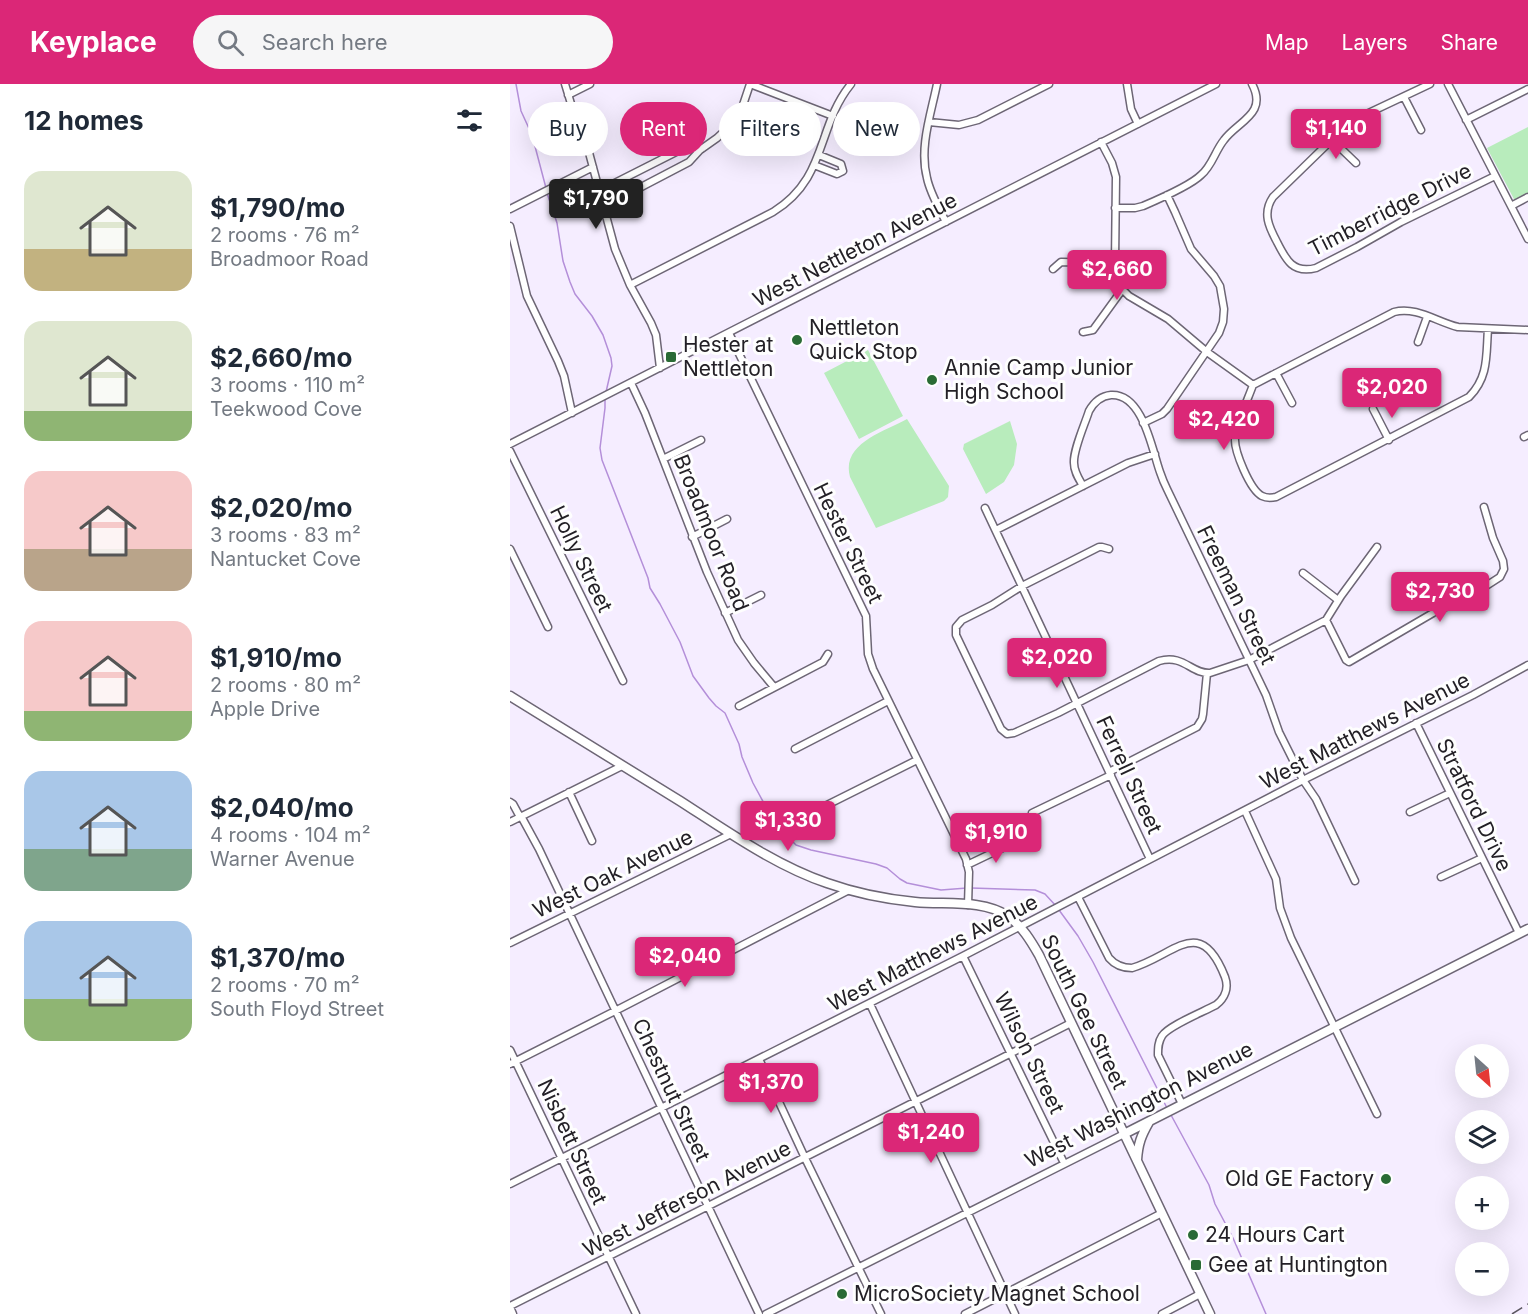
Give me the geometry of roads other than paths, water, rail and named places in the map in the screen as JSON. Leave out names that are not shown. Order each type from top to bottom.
[{"type":"main road","name":"South Gee Street","points":[[510,696],[731,834],[784,864],[825,882],[882,898],[915,902],[968,901],[994,909],[1009,917],[1020,927],[1039,955],[1210,1314]]},
{"type":"main road","name":"West Washington Avenue","points":[[1124,1134],[1528,929]]},
{"type":"main road","points":[[1137,1161],[1141,1136],[1155,1118]]},
{"type":"street","points":[[565,84],[593,167],[615,249],[630,285],[654,331],[660,368]]},
{"type":"street","points":[[568,95],[590,84]]},
{"type":"street","points":[[707,145],[732,124],[743,105],[750,84],[833,116],[821,149]]},
{"type":"street","points":[[839,102],[851,84]]},
{"type":"street","points":[[937,84],[924,148],[926,177],[946,222]]},
{"type":"street","points":[[929,122],[959,124],[978,120],[1049,84]]},
{"type":"street","points":[[1127,84],[1131,110],[1138,124]]},
{"type":"street","name":"West Nettleton Avenue","points":[[510,444],[1215,84]]},
{"type":"street","points":[[1115,208],[1143,206],[1200,177],[1224,140],[1252,113],[1257,99],[1252,84]]},
{"type":"street","points":[[1356,163],[1331,139],[1358,118],[1430,84]]},
{"type":"street","points":[[1448,84],[1528,239]]},
{"type":"street","points":[[1466,120],[1528,88]]},
{"type":"street","points":[[1404,97],[1421,130]]},
{"type":"street","name":"Timberridge Drive","points":[[1331,139],[1273,197],[1268,207],[1268,224],[1284,256],[1300,269],[1316,268],[1401,222],[1495,176]]},
{"type":"street","points":[[1101,142],[1116,177],[1115,263],[1116,277],[1122,290],[1172,322],[1207,352],[1253,385]]},
{"type":"street","points":[[599,191],[668,156]]},
{"type":"street","points":[[603,207],[686,165],[694,156]]},
{"type":"street","points":[[630,285],[779,207],[808,178],[818,156]]},
{"type":"street","points":[[814,165],[837,174],[843,171],[841,164],[821,156]]},
{"type":"street","points":[[510,209],[593,167]]},
{"type":"street","points":[[1143,423],[1167,409],[1207,352],[1223,322],[1222,294],[1214,276],[1191,249],[1167,195]]},
{"type":"street","points":[[1511,206],[1528,197]]},
{"type":"street","points":[[510,226],[528,296],[561,368],[572,412]]},
{"type":"street","points":[[1053,269],[1061,262],[1115,263]]},
{"type":"street","points":[[1083,332],[1092,330],[1122,290]]},
{"type":"street","points":[[1488,328],[1483,376],[1476,390],[1463,402],[1279,496],[1268,498],[1254,488],[1235,445],[1235,435],[1253,385],[1394,312],[1409,310],[1458,327],[1488,328],[1528,330]]},
{"type":"street","points":[[1418,342],[1427,317]]},
{"type":"street","name":"Hester Street","points":[[729,333],[866,616],[868,654],[873,669],[967,865],[968,901]]},
{"type":"street","points":[[1276,373],[1292,403]]},
{"type":"street","name":"Broadmoor Road","points":[[631,383],[645,413],[706,572],[725,613],[741,646],[774,687]]},
{"type":"street","name":"Freeman Street","points":[[1083,486],[1075,472],[1074,462],[1089,411],[1093,404],[1105,396],[1118,395],[1130,401],[1143,423],[1167,489],[1266,695],[1280,732],[1303,780],[1316,799],[1354,881]]},
{"type":"street","points":[[1373,410],[1389,440]]},
{"type":"street","points":[[663,459],[701,440]]},
{"type":"street","name":"Holly Street","points":[[510,451],[623,681]]},
{"type":"street","points":[[996,530],[1128,463],[1155,454]]},
{"type":"street","points":[[1326,621],[1349,662],[1433,613],[1472,595],[1500,577],[1504,569],[1503,561],[1484,507]]},
{"type":"street","name":"Ferrell Street","points":[[985,508],[1150,859]]},
{"type":"street","points":[[692,537],[727,519]]},
{"type":"street","points":[[1109,549],[1099,547],[1022,586],[958,624],[955,633],[1001,729],[1007,734],[1014,734],[1165,659],[1180,661],[1207,673],[1249,660],[1326,621],[1338,600],[1377,547]]},
{"type":"street","points":[[510,549],[548,627]]},
{"type":"street","points":[[1303,573],[1338,600]]},
{"type":"street","points":[[725,613],[761,595]]},
{"type":"street","points":[[739,706],[824,662],[828,654]]},
{"type":"street","name":"West Matthews Avenue","points":[[510,1184],[1051,912],[1528,665]]},
{"type":"street","points":[[1032,813],[1197,727],[1203,714],[1207,673]]},
{"type":"street","points":[[795,749],[888,701]]},
{"type":"street","name":"Stratford Drive","points":[[1416,723],[1519,933]]},
{"type":"street","points":[[827,805],[917,760]]},
{"type":"street","points":[[510,822],[622,766]]},
{"type":"street","points":[[569,792],[592,841]]},
{"type":"street","points":[[1410,812],[1450,793]]},
{"type":"street","name":"Chestnut Street","points":[[510,802],[521,816],[539,849],[759,1314]]},
{"type":"street","points":[[1245,811],[1273,870],[1282,915],[1291,939],[1377,1114]]},
{"type":"street","name":"West Oak Avenue","points":[[510,943],[731,834]]},
{"type":"street","points":[[967,865],[1015,842]]},
{"type":"street","points":[[1441,877],[1482,858]]},
{"type":"street","points":[[513,1062],[849,890]]},
{"type":"street","points":[[1078,897],[1109,958],[1116,965],[1132,968],[1186,943],[1195,942],[1202,943],[1212,951],[1225,977],[1227,988],[1221,1001],[1166,1031],[1158,1044],[1158,1055],[1180,1105]]},
{"type":"street","name":"Wilson Street","points":[[963,956],[1064,1163]]},
{"type":"street","points":[[870,1004],[1015,1314]]},
{"type":"street","name":"West Jefferson Avenue","points":[[510,1306],[1071,1023]]},
{"type":"street","name":"Nisbett Street","points":[[510,1050],[513,1062],[636,1314]]},
{"type":"street","points":[[759,1059],[881,1314]]},
{"type":"street","name":"West Washington Avenue","points":[[766,1314],[1124,1134]]},
{"type":"street","points":[[965,1314],[1162,1213]]},
{"type":"street","points":[[1162,1314],[1200,1294]]},
{"type":"street","points":[[510,1306],[513,1314]]},
{"type":"waterway","points":[[516,84],[521,111],[532,135],[546,188]]},
{"type":"waterway","points":[[547,193],[557,223],[563,261],[570,282],[575,294],[603,335],[611,358],[612,366],[606,392]]},
{"type":"waterway","points":[[605,400],[600,448],[602,460],[650,588],[680,642],[693,676],[709,698],[725,713],[753,783],[766,807],[788,837],[796,845],[811,850],[887,868],[907,883],[941,890],[967,888]]},
{"type":"waterway","points":[[971,888],[1035,890],[1045,894],[1056,906]]},
{"type":"waterway","points":[[1059,910],[1093,962],[1167,1108]]},
{"type":"waterway","points":[[1171,1115],[1209,1185],[1215,1204],[1233,1238],[1266,1314]]},
{"type":"railway","points":[[1512,1314],[1528,1304]]},
{"type":"place","name":"Nettleton Quick Stop","points":[[797,340]]},
{"type":"place","name":"Hester at Nettleton","points":[[671,357]]},
{"type":"place","name":"Annie Camp Junior High School","points":[[932,380]]},
{"type":"place","name":"Old GE Factory","points":[[1386,1179]]},
{"type":"place","name":"24 Hours Cart","points":[[1193,1235]]},
{"type":"place","name":"Gee at Huntington","points":[[1196,1265]]},
{"type":"place","name":"MicroSociety Magnet School","points":[[842,1294]]}]
